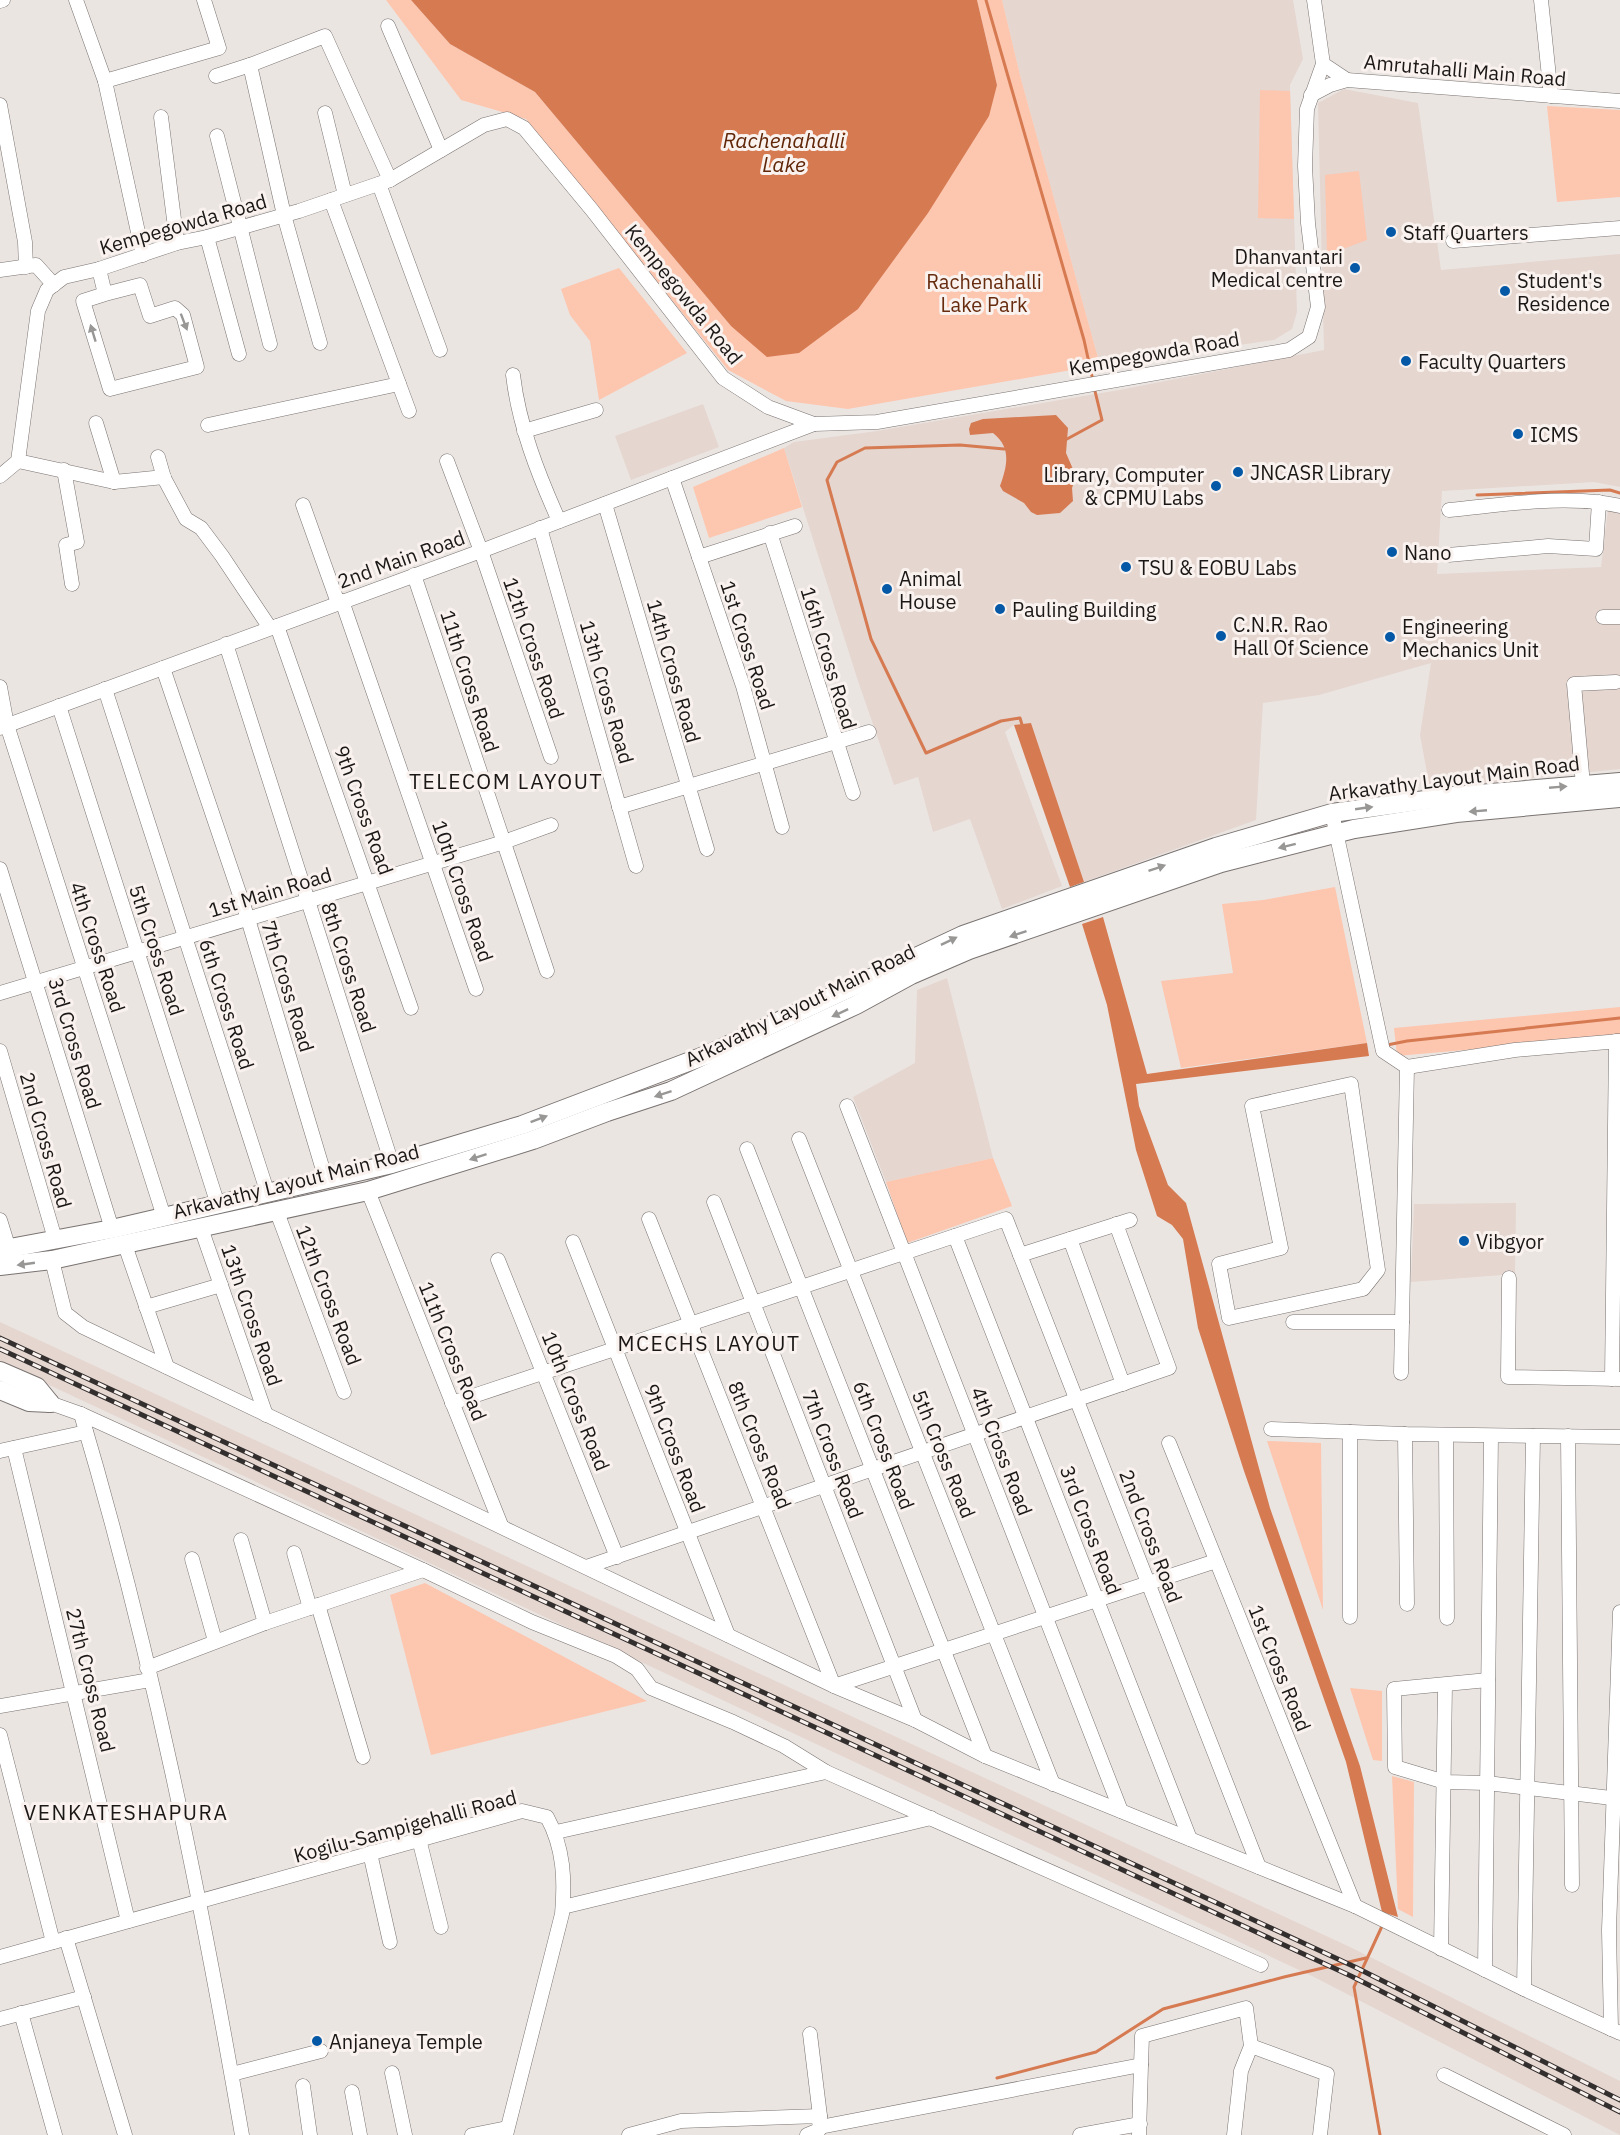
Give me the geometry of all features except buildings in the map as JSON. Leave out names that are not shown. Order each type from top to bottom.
[{"type":"main road","name":"Arkavathy Layout Main Road","points":[[1103,895],[1216,847],[1332,813],[1454,796],[1620,782]]},
{"type":"main road","name":"Arkavathy Layout Main Road","points":[[5,1249],[112,1229],[268,1194],[392,1164],[522,1125],[709,1054],[963,935],[1103,895],[1353,829],[1456,813],[1620,798]]},
{"type":"main road","name":"Arkavathy Layout Main Road","points":[[0,1266],[52,1260],[368,1191],[533,1140],[671,1091],[856,1005],[911,975],[1071,906]]},
{"type":"main road","points":[[709,1054],[716,1071]]},
{"type":"main road","points":[[52,1260],[55,1239]]},
{"type":"main road","points":[[0,1371],[33,1395],[50,1403]]},
{"type":"main road","points":[[0,1390],[33,1395]]},
{"type":"street","points":[[76,0],[105,81],[143,255]]},
{"type":"street","points":[[105,81],[219,48],[204,0]]},
{"type":"street","name":"Kempegowda Road","points":[[59,281],[177,243],[284,215],[384,182],[484,125],[507,119],[524,128],[592,210],[723,378],[768,406],[814,424],[877,422],[1289,350],[1309,337],[1318,307],[1308,223],[1305,166],[1307,110],[1323,64],[1314,0]]},
{"type":"street","points":[[1541,0],[1551,96]]},
{"type":"street","points":[[388,27],[441,150]]},
{"type":"street","points":[[216,76],[325,36],[384,182],[440,350]]},
{"type":"street","points":[[1323,64],[1347,80]]},
{"type":"street","points":[[250,65],[284,215],[320,343]]},
{"type":"street","name":"Amrutahalli Main Road","points":[[1311,95],[1330,85],[1347,80],[1620,101]]},
{"type":"street","points":[[0,105],[25,242],[26,267]]},
{"type":"street","points":[[325,113],[345,195]]},
{"type":"street","points":[[161,117],[177,243]]},
{"type":"street","points":[[216,136],[270,344]]},
{"type":"street","points":[[331,200],[409,411]]},
{"type":"street","points":[[1453,241],[1620,228]]},
{"type":"street","points":[[207,237],[239,354]]},
{"type":"street","points":[[0,270],[36,265],[59,281],[47,290],[38,311],[18,461],[0,476]]},
{"type":"street","points":[[104,267],[110,292]]},
{"type":"street","points":[[140,285],[150,316],[176,308],[183,315],[198,367],[110,389],[83,301],[110,292],[140,285]]},
{"type":"street","points":[[513,375],[516,400],[535,466],[559,521]]},
{"type":"street","points":[[208,425],[399,384]]},
{"type":"street","points":[[524,431],[596,410]]},
{"type":"street","points":[[96,423],[114,482]]},
{"type":"street","name":"2nd Main Road","points":[[4,726],[481,551],[814,424]]},
{"type":"street","name":"9th Cross Road","points":[[158,457],[164,477],[186,519],[201,528],[273,627],[369,882],[411,1008]]},
{"type":"street","points":[[18,461],[114,482],[164,477]]},
{"type":"street","name":"12th Cross Road","points":[[447,461],[481,551],[551,757]]},
{"type":"street","points":[[64,470],[76,542],[66,545],[72,584]]},
{"type":"street","name":"1st Cross Road","points":[[672,478],[743,686],[782,826]]},
{"type":"street","points":[[1449,510],[1524,503],[1599,502],[1620,506]]},
{"type":"street","points":[[1448,555],[1548,546],[1596,549],[1599,502]]},
{"type":"street","name":"14th Cross Road","points":[[605,504],[707,849]]},
{"type":"street","name":"10th Cross Road","points":[[303,505],[340,602],[476,989]]},
{"type":"street","points":[[699,557],[795,526]]},
{"type":"street","name":"13th Cross Road","points":[[540,528],[636,866]]},
{"type":"street","name":"16th Cross Road","points":[[770,533],[853,793]]},
{"type":"street","name":"11th Cross Road","points":[[414,575],[547,971]]},
{"type":"street","points":[[1603,617],[1620,617]]},
{"type":"street","name":"8th Cross Road","points":[[226,645],[392,1164]]},
{"type":"street","name":"7th Cross Road","points":[[163,668],[248,919],[326,1180]]},
{"type":"street","points":[[1582,785],[1574,684],[1616,682]]},
{"type":"street","name":"4th Cross Road","points":[[0,687],[4,726],[164,1217]]},
{"type":"street","name":"6th Cross Road","points":[[105,689],[268,1194]]},
{"type":"street","name":"5th Cross Road","points":[[59,706],[218,1205]]},
{"type":"street","points":[[619,807],[869,732]]},
{"type":"street","points":[[1332,813],[1383,1051],[1407,1067],[1515,1050],[1618,1041],[1616,1379],[1508,1377],[1509,1278]]},
{"type":"street","name":"1st Main Road","points":[[0,993],[504,842],[551,825]]},
{"type":"street","name":"3rd Cross Road","points":[[0,868],[112,1229]]},
{"type":"street","name":"2nd Cross Road","points":[[0,1051],[55,1239]]},
{"type":"street","points":[[1401,1373],[1407,1067]]},
{"type":"street","points":[[1378,1270],[1351,1084],[1252,1106],[1281,1248],[1219,1264],[1229,1318],[1363,1289],[1378,1270],[1403,1269]]},
{"type":"street","name":"4th Cross Road","points":[[847,1106],[1121,1811]]},
{"type":"street","name":"5th Cross Road","points":[[799,1139],[1053,1784]]},
{"type":"street","name":"6th Cross Road","points":[[747,1149],[985,1756]]},
{"type":"street","name":"11th Cross Road","points":[[368,1191],[501,1526]]},
{"type":"street","name":"7th Cross Road","points":[[714,1202],[915,1720]]},
{"type":"street","name":"12th Cross Road","points":[[277,1212],[344,1392]]},
{"type":"street","name":"8th Cross Road","points":[[650,1219],[834,1686]]},
{"type":"street","name":"2nd Cross Road","points":[[955,1236],[1006,1219],[1259,1868]]},
{"type":"street","points":[[0,1220],[5,1249]]},
{"type":"street","points":[[1020,1255],[1130,1220]]},
{"type":"street","points":[[586,1567],[1169,1368],[1116,1224]]},
{"type":"street","name":"13th Cross Road","points":[[201,1228],[266,1415]]},
{"type":"street","points":[[452,1403],[955,1236]]},
{"type":"street","name":"3rd Cross Road","points":[[955,1236],[1190,1839]]},
{"type":"street","points":[[1070,1239],[1123,1384]]},
{"type":"street","name":"9th Cross Road","points":[[573,1242],[728,1635]]},
{"type":"street","points":[[125,1245],[167,1367]]},
{"type":"street","points":[[52,1260],[65,1313],[83,1327],[834,1686],[915,1720],[985,1756],[1355,1906],[1524,1989],[1616,2031],[1616,1973],[1609,1930],[1617,1798],[1620,1612]]},
{"type":"street","name":"10th Cross Road","points":[[498,1260],[617,1557]]},
{"type":"street","points":[[146,1307],[221,1285]]},
{"type":"street","points":[[1293,1322],[1402,1322]]},
{"type":"street","points":[[50,1403],[81,1414],[423,1569],[532,1622],[616,1656],[637,1669],[651,1688],[784,1746],[826,1772],[1261,1965]]},
{"type":"street","points":[[81,1414],[149,1674],[200,1902],[242,2135]]},
{"type":"street","points":[[1271,1429],[1446,1435],[1620,1437]]},
{"type":"street","points":[[0,1451],[86,1432]]},
{"type":"street","points":[[1350,1432],[1350,1617]]},
{"type":"street","points":[[1405,1434],[1407,1604]]},
{"type":"street","points":[[1446,1435],[1447,1618]]},
{"type":"street","points":[[1485,1970],[1491,1436]]},
{"type":"street","points":[[1524,1989],[1533,1436]]},
{"type":"street","points":[[1568,1436],[1572,1885]]},
{"type":"street","name":"1st Cross Road","points":[[1169,1443],[1355,1906]]},
{"type":"street","name":"27th Cross Road","points":[[14,1448],[128,1921]]},
{"type":"street","points":[[241,1540],[265,1623]]},
{"type":"street","points":[[294,1553],[363,1757]]},
{"type":"street","points":[[192,1559],[214,1641]]},
{"type":"street","points":[[834,1686],[1216,1561]]},
{"type":"street","points":[[0,1706],[74,1693],[149,1674],[214,1641],[423,1569]]},
{"type":"street","points":[[1488,1680],[1394,1689],[1395,1767],[1445,1782],[1487,1783],[1617,1798]]},
{"type":"street","points":[[1441,1948],[1445,1685]]},
{"type":"street","points":[[0,1735],[60,1940],[84,1997],[125,2135]]},
{"type":"street","points":[[472,2135],[507,2132],[563,1906],[565,1881],[556,1832],[826,1772]]},
{"type":"street","name":"Kogilu-Sampigehalli Road","points":[[0,1957],[522,1811],[547,1817],[556,1832]]},
{"type":"street","points":[[563,1906],[931,1818]]},
{"type":"street","points":[[419,1839],[441,1927]]},
{"type":"street","points":[[370,1853],[390,1942]]},
{"type":"street","points":[[0,2019],[84,1997]]},
{"type":"street","points":[[1080,2135],[1140,2129],[1142,2036],[1246,2008],[1251,2046],[1241,2071],[1234,2135]]},
{"type":"street","points":[[21,2013],[55,2135]]},
{"type":"street","points":[[807,2135],[819,2130],[820,2122],[810,2034]]},
{"type":"street","points":[[1251,2046],[1327,2074],[1320,2135]]},
{"type":"street","points":[[232,2074],[321,2051]]},
{"type":"street","points":[[629,2135],[681,2121],[820,2122],[1141,2065]]},
{"type":"street","points":[[392,2073],[405,2135]]},
{"type":"street","points":[[1444,2075],[1564,2135]]},
{"type":"street","points":[[303,2086],[310,2135]]},
{"type":"street","points":[[352,2092],[360,2135]]},
{"type":"shaded area","points":[[1002,0],[1293,0],[1303,59],[1290,85],[1297,312],[1292,329],[1274,340],[1100,365],[1021,79]]},
{"type":"shaded area","points":[[1344,89],[1418,103],[1441,270],[1620,254],[1620,487],[1594,482],[1442,491],[1437,574],[1601,567],[1608,509],[1620,512],[1620,769],[1430,789],[1420,735],[1431,663],[1319,695],[1263,703],[1256,820],[1084,882],[1031,724],[1014,725],[1005,732],[1062,886],[1002,909],[970,819],[933,832],[918,777],[894,785],[857,678],[784,448],[794,442],[877,431],[1119,390],[1324,350],[1318,103]]},
{"type":"shaded area","points":[[703,404],[719,447],[631,480],[615,436]]},
{"type":"shaded area","points":[[947,978],[993,1158],[886,1182],[853,1097],[915,1063],[917,990]]},
{"type":"shaded area","name":"Vibgyor","points":[[1516,1203],[1515,1274],[1411,1282],[1414,1204]]},
{"type":"shaded area","points":[[0,1322],[1350,1947],[1620,2081],[1620,2135],[1314,1977],[0,1362]]},
{"type":"green space","name":"Rachenahalli Lake Park","points":[[386,0],[411,0],[450,44],[535,92],[731,326],[997,85],[977,0],[1002,0],[1021,79],[1100,365],[848,409],[786,401],[728,370],[526,119],[461,100]]},
{"type":"green space","points":[[1260,90],[1290,91],[1294,219],[1258,218]]},
{"type":"green space","points":[[1547,106],[1620,110],[1620,197],[1557,202]]},
{"type":"green space","points":[[1359,171],[1367,240],[1327,255],[1325,175]]},
{"type":"green space","points":[[619,268],[687,353],[599,400],[590,341],[570,315],[561,289]]},
{"type":"green space","points":[[784,448],[802,507],[709,538],[693,487]]},
{"type":"green space","points":[[1335,887],[1367,1043],[1181,1068],[1161,981],[1233,973],[1222,904],[1263,900]]},
{"type":"green space","points":[[1620,1007],[1620,1036],[1397,1056],[1394,1028]]},
{"type":"green space","points":[[993,1158],[1012,1206],[907,1243],[886,1182]]},
{"type":"green space","points":[[1267,1441],[1321,1443],[1323,1610]]},
{"type":"green space","points":[[425,1583],[647,1701],[431,1755],[390,1595]]},
{"type":"green space","points":[[1350,1688],[1382,1691],[1382,1761],[1373,1760]]},
{"type":"green space","points":[[1392,1776],[1414,1782],[1413,1917],[1398,1909]]},
{"type":"water","name":"Rachenahalli Lake","points":[[411,0],[977,0],[997,85],[989,116],[928,213],[858,309],[799,353],[767,357],[731,326],[535,92],[450,44]]},
{"type":"water","points":[[1056,415],[1068,428],[1066,453],[1076,476],[1072,488],[1073,501],[1060,513],[1037,515],[1031,512],[1024,503],[1003,491],[1000,486],[1006,458],[999,439],[993,433],[970,435],[969,429],[971,423],[983,419]]},
{"type":"water","points":[[1031,723],[1084,882],[1070,887],[1014,725]]},
{"type":"water","points":[[1103,917],[1147,1074],[1367,1043],[1369,1056],[1136,1084],[1139,1106],[1168,1185],[1186,1203],[1270,1508],[1360,1766],[1398,1917],[1382,1912],[1346,1762],[1244,1471],[1198,1328],[1183,1239],[1172,1225],[1157,1216],[1136,1150],[1107,1005],[1082,924]]},
{"type":"waterway","points":[[986,0],[1084,340],[1093,381]]},
{"type":"waterway","points":[[1067,439],[1102,420],[1094,387]]},
{"type":"waterway","points":[[1004,449],[960,445],[865,448],[837,462],[827,480],[871,639],[926,753],[1001,721],[1020,718],[1023,728]]},
{"type":"waterway","points":[[1477,495],[1610,490],[1620,493]]},
{"type":"waterway","points":[[1387,1045],[1620,1018]]},
{"type":"waterway","points":[[1380,2135],[1354,1987],[1383,1924]]},
{"type":"waterway","points":[[997,2078],[1096,2052],[1163,2009],[1366,1958]]},
{"type":"railway","points":[[0,1338],[1355,1967],[1620,2100]]},
{"type":"railway","points":[[0,1349],[1351,1976],[1620,2112]]},
{"type":"place","name":"Staff Quarters","points":[[1391,232]]},
{"type":"place","name":"Dhanvantari Medical centre","points":[[1355,268]]},
{"type":"place","name":"Student's Residence","points":[[1505,291]]},
{"type":"place","name":"Faculty Quarters","points":[[1406,361]]},
{"type":"place","name":"ICMS","points":[[1518,434]]},
{"type":"place","name":"JNCASR Library","points":[[1238,472]]},
{"type":"place","name":"Library, Computer & CPMU Labs","points":[[1216,486]]},
{"type":"place","name":"Nano","points":[[1392,552]]},
{"type":"place","name":"TSU & EOBU Labs","points":[[1126,567]]},
{"type":"place","name":"Animal House","points":[[887,589]]},
{"type":"place","name":"Pauling Building","points":[[1000,609]]},
{"type":"place","name":"C.N.R. Rao Hall Of Science","points":[[1221,636]]},
{"type":"place","name":"Engineering Mechanics Unit","points":[[1390,637]]},
{"type":"place","name":"Vibgyor","points":[[1464,1241]]},
{"type":"place","name":"Anjaneya Temple","points":[[317,2041]]},
{"type":"district","name":"TELECOM LAYOUT","points":[[506,781]]},
{"type":"district","name":"MCECHS LAYOUT","points":[[709,1343]]},
{"type":"district","name":"VENKATESHAPURA","points":[[126,1812]]}]
